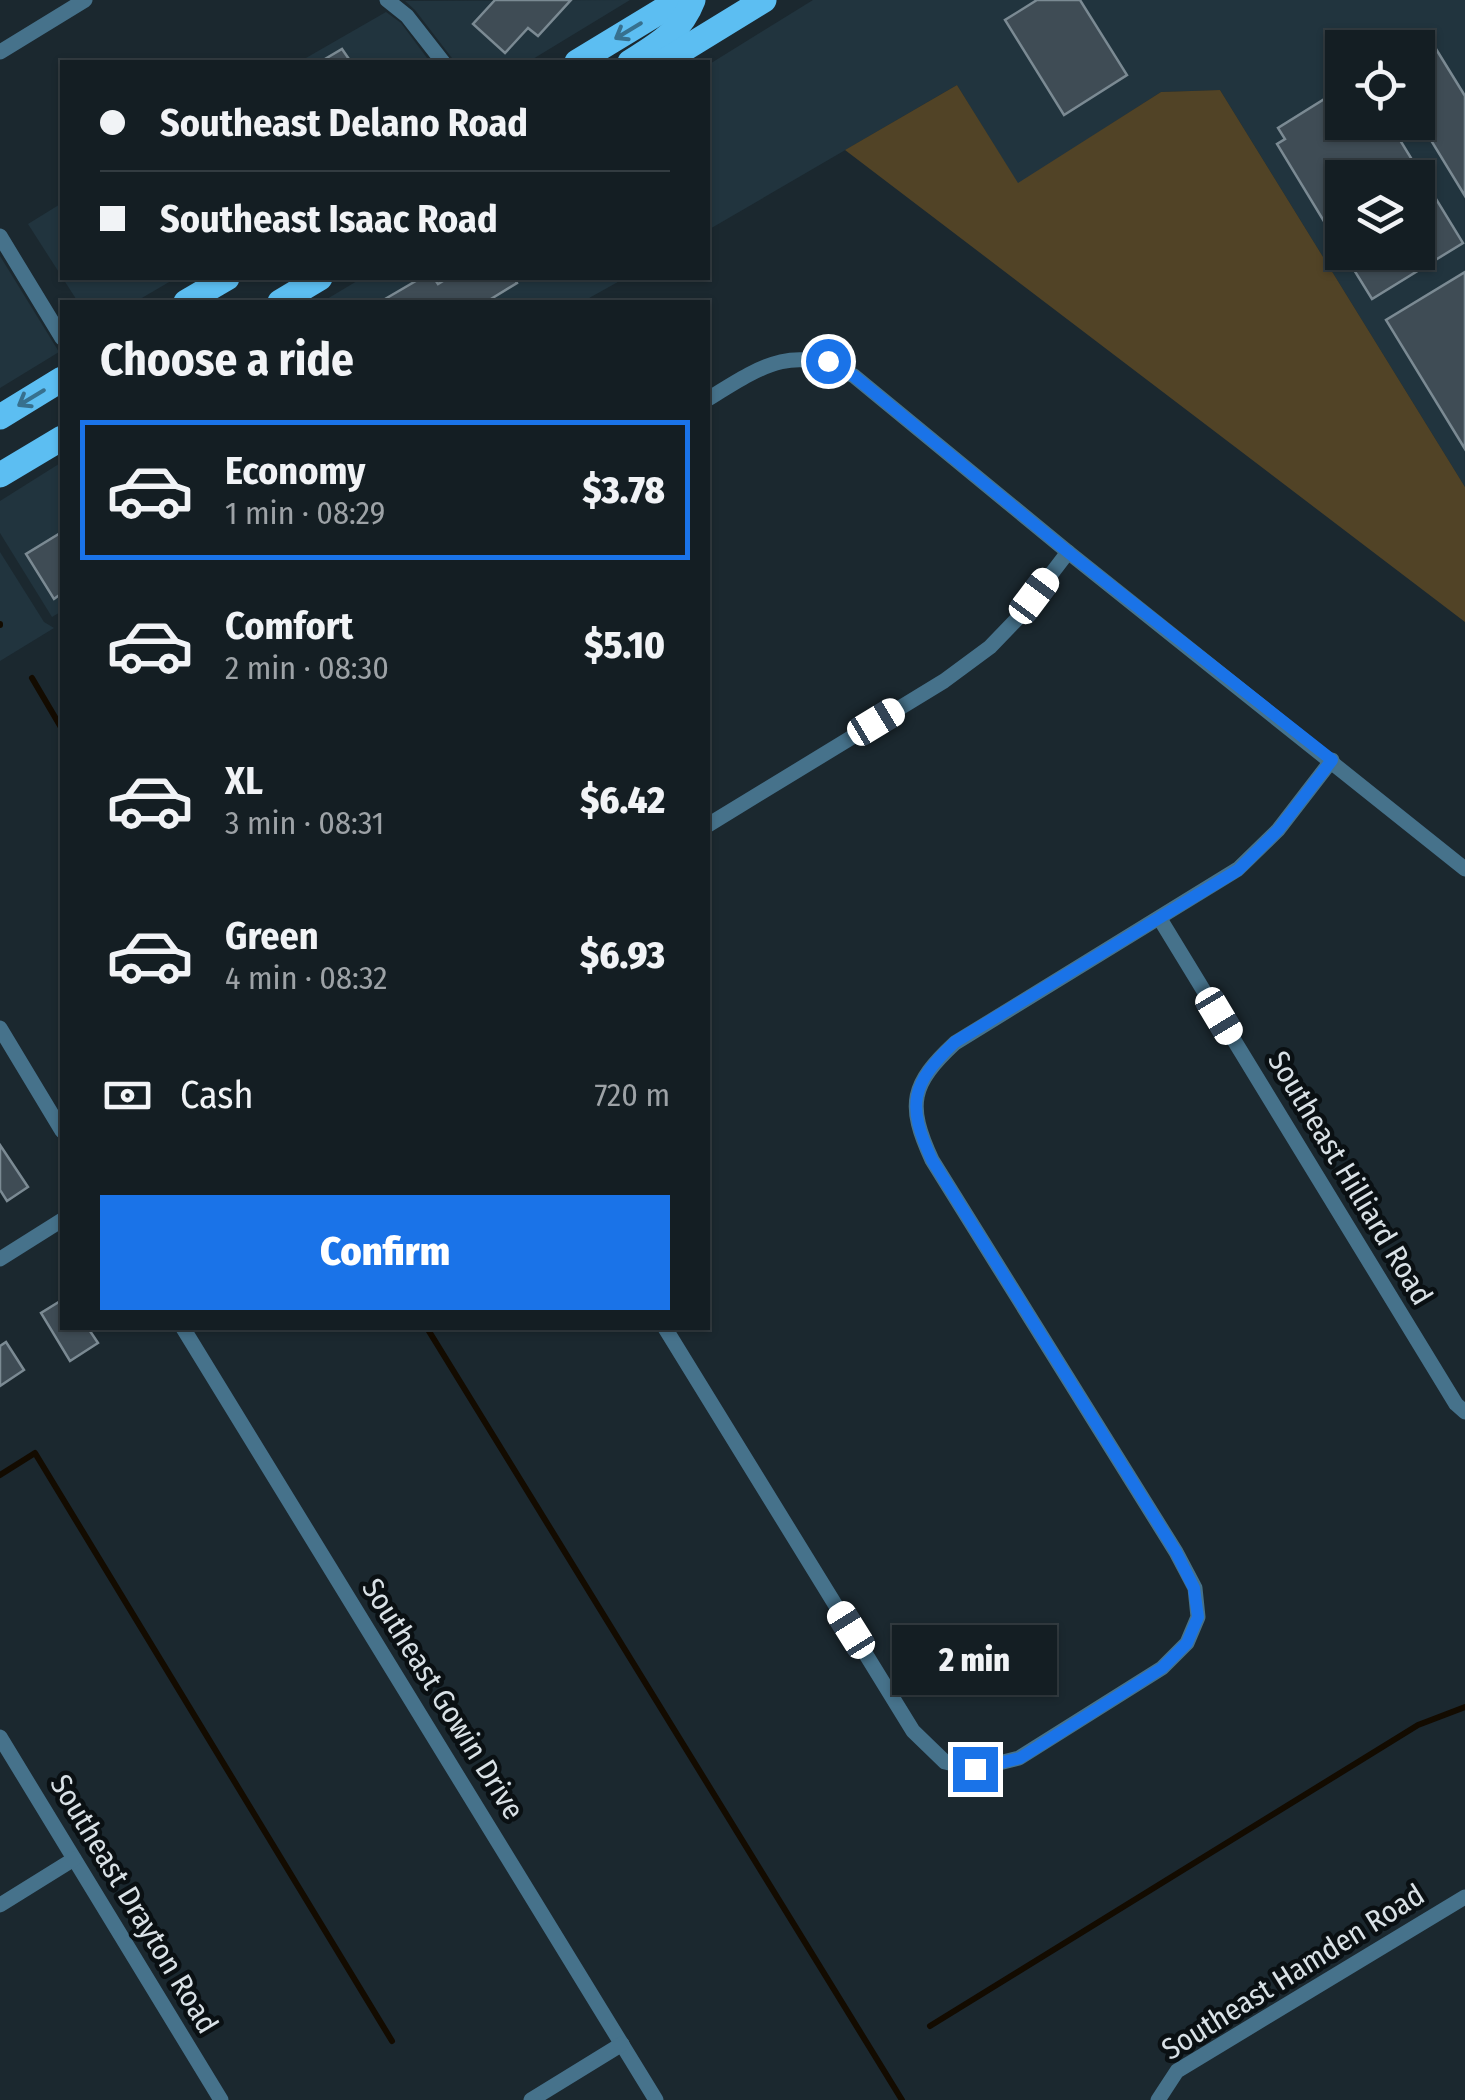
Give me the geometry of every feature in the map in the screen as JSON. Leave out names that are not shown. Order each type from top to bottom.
[{"type":"main road","points":[[580,60],[679,0]]},
{"type":"main road","points":[[633,60],[670,37],[688,15],[693,0]]},
{"type":"main road","points":[[666,60],[764,0]]},
{"type":"main road","points":[[189,300],[224,280]]},
{"type":"main road","points":[[283,300],[317,280]]},
{"type":"main road","points":[[0,417],[60,380]]},
{"type":"main road","points":[[0,475],[60,439]]},
{"type":"street","points":[[0,52],[85,0]]},
{"type":"street","points":[[388,0],[408,16],[441,60]]},
{"type":"street","points":[[0,236],[60,335]]},
{"type":"street","points":[[710,398],[767,366],[792,358],[828,361],[854,376],[1465,869]]},
{"type":"street","points":[[710,823],[944,681],[1017,618],[1068,552]]},
{"type":"street","points":[[666,1330],[913,1731],[944,1762],[975,1769],[1020,1758],[1162,1668],[1187,1643],[1198,1617],[1194,1588],[1176,1552],[932,1160],[917,1128],[914,1099],[928,1068],[955,1042],[1238,870],[1278,830],[1332,760]]},
{"type":"street","name":"Southeast Hilliard Road","points":[[1160,919],[1456,1404],[1465,1412]]},
{"type":"street","points":[[0,1028],[60,1128]]},
{"type":"street","points":[[0,1259],[60,1221]]},
{"type":"street","name":"Southeast Gowin Drive","points":[[184,1330],[656,2100]]},
{"type":"street","name":"Southeast Drayton Road","points":[[0,1737],[221,2100]]},
{"type":"street","points":[[0,1905],[74,1859]]},
{"type":"street","name":"Southeast Hamden Road","points":[[1158,2100],[1176,2071],[1465,1897]]},
{"type":"street","points":[[532,2100],[622,2044]]},
{"type":"shaded area","points":[[630,0],[531,60],[453,60],[405,1]]},
{"type":"shaded area","points":[[813,0],[1465,0],[1465,487],[1331,270],[1435,270],[1435,160],[1325,160],[1325,260],[1220,90],[1161,92],[1018,184],[957,85],[710,229],[710,64]]},
{"type":"shaded area","points":[[386,12],[401,23],[429,60],[302,60]]},
{"type":"shaded area","points":[[957,85],[1018,183],[1161,92],[1220,90],[1325,260],[1325,270],[1331,270],[1465,487],[1465,622],[845,150]]},
{"type":"shaded area","points":[[60,204],[60,274],[28,224]]},
{"type":"shaded area","points":[[0,256],[59,352],[0,388]]},
{"type":"shaded area","points":[[64,280],[173,280],[138,300],[77,300]]},
{"type":"shaded area","points":[[359,280],[621,280],[586,300],[325,300]]},
{"type":"shaded area","points":[[60,463],[60,612],[52,617],[0,533],[0,501]]},
{"type":"shaded area","points":[[0,552],[44,622],[54,628],[0,661]]},
{"type":"building","points":[[495,0],[571,0],[538,36],[528,28],[505,53],[473,24]]},
{"type":"building","points":[[1037,0],[1080,0],[1127,75],[1064,115],[1005,20]]},
{"type":"building","points":[[1435,47],[1465,96],[1465,196],[1431,140],[1435,140]]},
{"type":"building","points":[[342,49],[350,60],[323,60]]},
{"type":"building","points":[[1325,99],[1325,140],[1400,140],[1412,160],[1325,160],[1325,223],[1277,144],[1285,139],[1278,128]]},
{"type":"building","points":[[1435,197],[1463,243],[1435,260]]},
{"type":"building","points":[[1354,270],[1419,270],[1372,299]]},
{"type":"building","points":[[1465,272],[1465,449],[1386,320]]},
{"type":"building","points":[[418,280],[435,280],[438,284],[445,280],[517,283],[489,300],[383,300]]},
{"type":"building","points":[[60,533],[60,594],[54,599],[26,554]]},
{"type":"building","points":[[0,1145],[28,1187],[7,1201],[0,1190]]},
{"type":"building","points":[[60,1301],[60,1330],[89,1330],[98,1343],[70,1361],[41,1313]]},
{"type":"building","points":[[6,1342],[24,1370],[0,1386],[0,1346]]},
{"type":"waterway","points":[[32,678],[60,726]]},
{"type":"waterway","points":[[428,1330],[902,2100]]},
{"type":"waterway","points":[[0,1475],[35,1453],[392,2041]]},
{"type":"waterway","points":[[930,2026],[1418,1725],[1465,1707]]},
{"type":"route","points":[[828,361],[854,376],[1068,552],[1332,760],[1278,830],[1238,870],[955,1042],[928,1068],[914,1099],[917,1128],[932,1160],[1176,1552],[1194,1588],[1198,1617],[1187,1643],[1162,1668],[1020,1758],[975,1769]]}]
